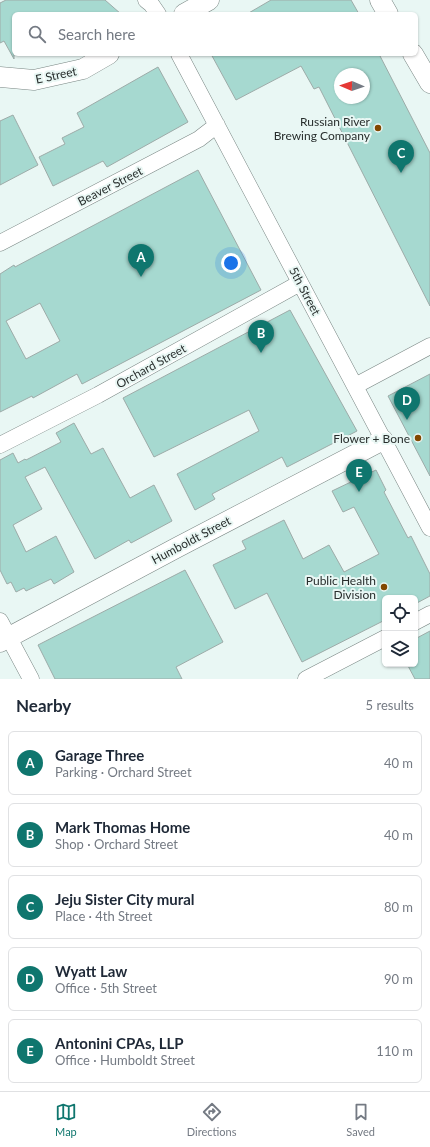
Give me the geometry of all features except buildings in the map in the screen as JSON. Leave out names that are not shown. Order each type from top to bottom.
[{"type":"street","points":[[146,0],[156,12]]},
{"type":"street","points":[[188,12],[209,0]]},
{"type":"street","points":[[380,0],[387,12]]},
{"type":"street","name":"E Street","points":[[0,77],[34,80],[83,69],[106,56]]},
{"type":"street","name":"5th Street","points":[[180,56],[430,528]]},
{"type":"street","points":[[414,56],[430,83]]},
{"type":"street","name":"Beaver Street","points":[[0,243],[199,139],[217,125]]},
{"type":"street","name":"Orchard Street","points":[[0,445],[98,395],[300,283]]},
{"type":"street","points":[[355,386],[430,346]]},
{"type":"street","name":"Humboldt Street","points":[[3,633],[383,440]]},
{"type":"street","points":[[418,620],[430,614]]},
{"type":"street","points":[[3,633],[31,679]]},
{"type":"street","points":[[306,679],[382,640]]},
{"type":"place","name":"Russian River Brewing Company","points":[[378,128]]},
{"type":"place","name":"Jeju Sister City mural","points":[[401,173]]},
{"type":"place","name":"Garage Three","points":[[141,277]]},
{"type":"place","name":"Mark Thomas Home","points":[[261,353]]},
{"type":"place","name":"Wyatt Law","points":[[407,420]]},
{"type":"place","name":"Flower + Bone","points":[[418,438]]},
{"type":"place","name":"Antonini CPAs, LLP","points":[[359,492]]},
{"type":"place","name":"Public Health Division","points":[[384,587]]}]
